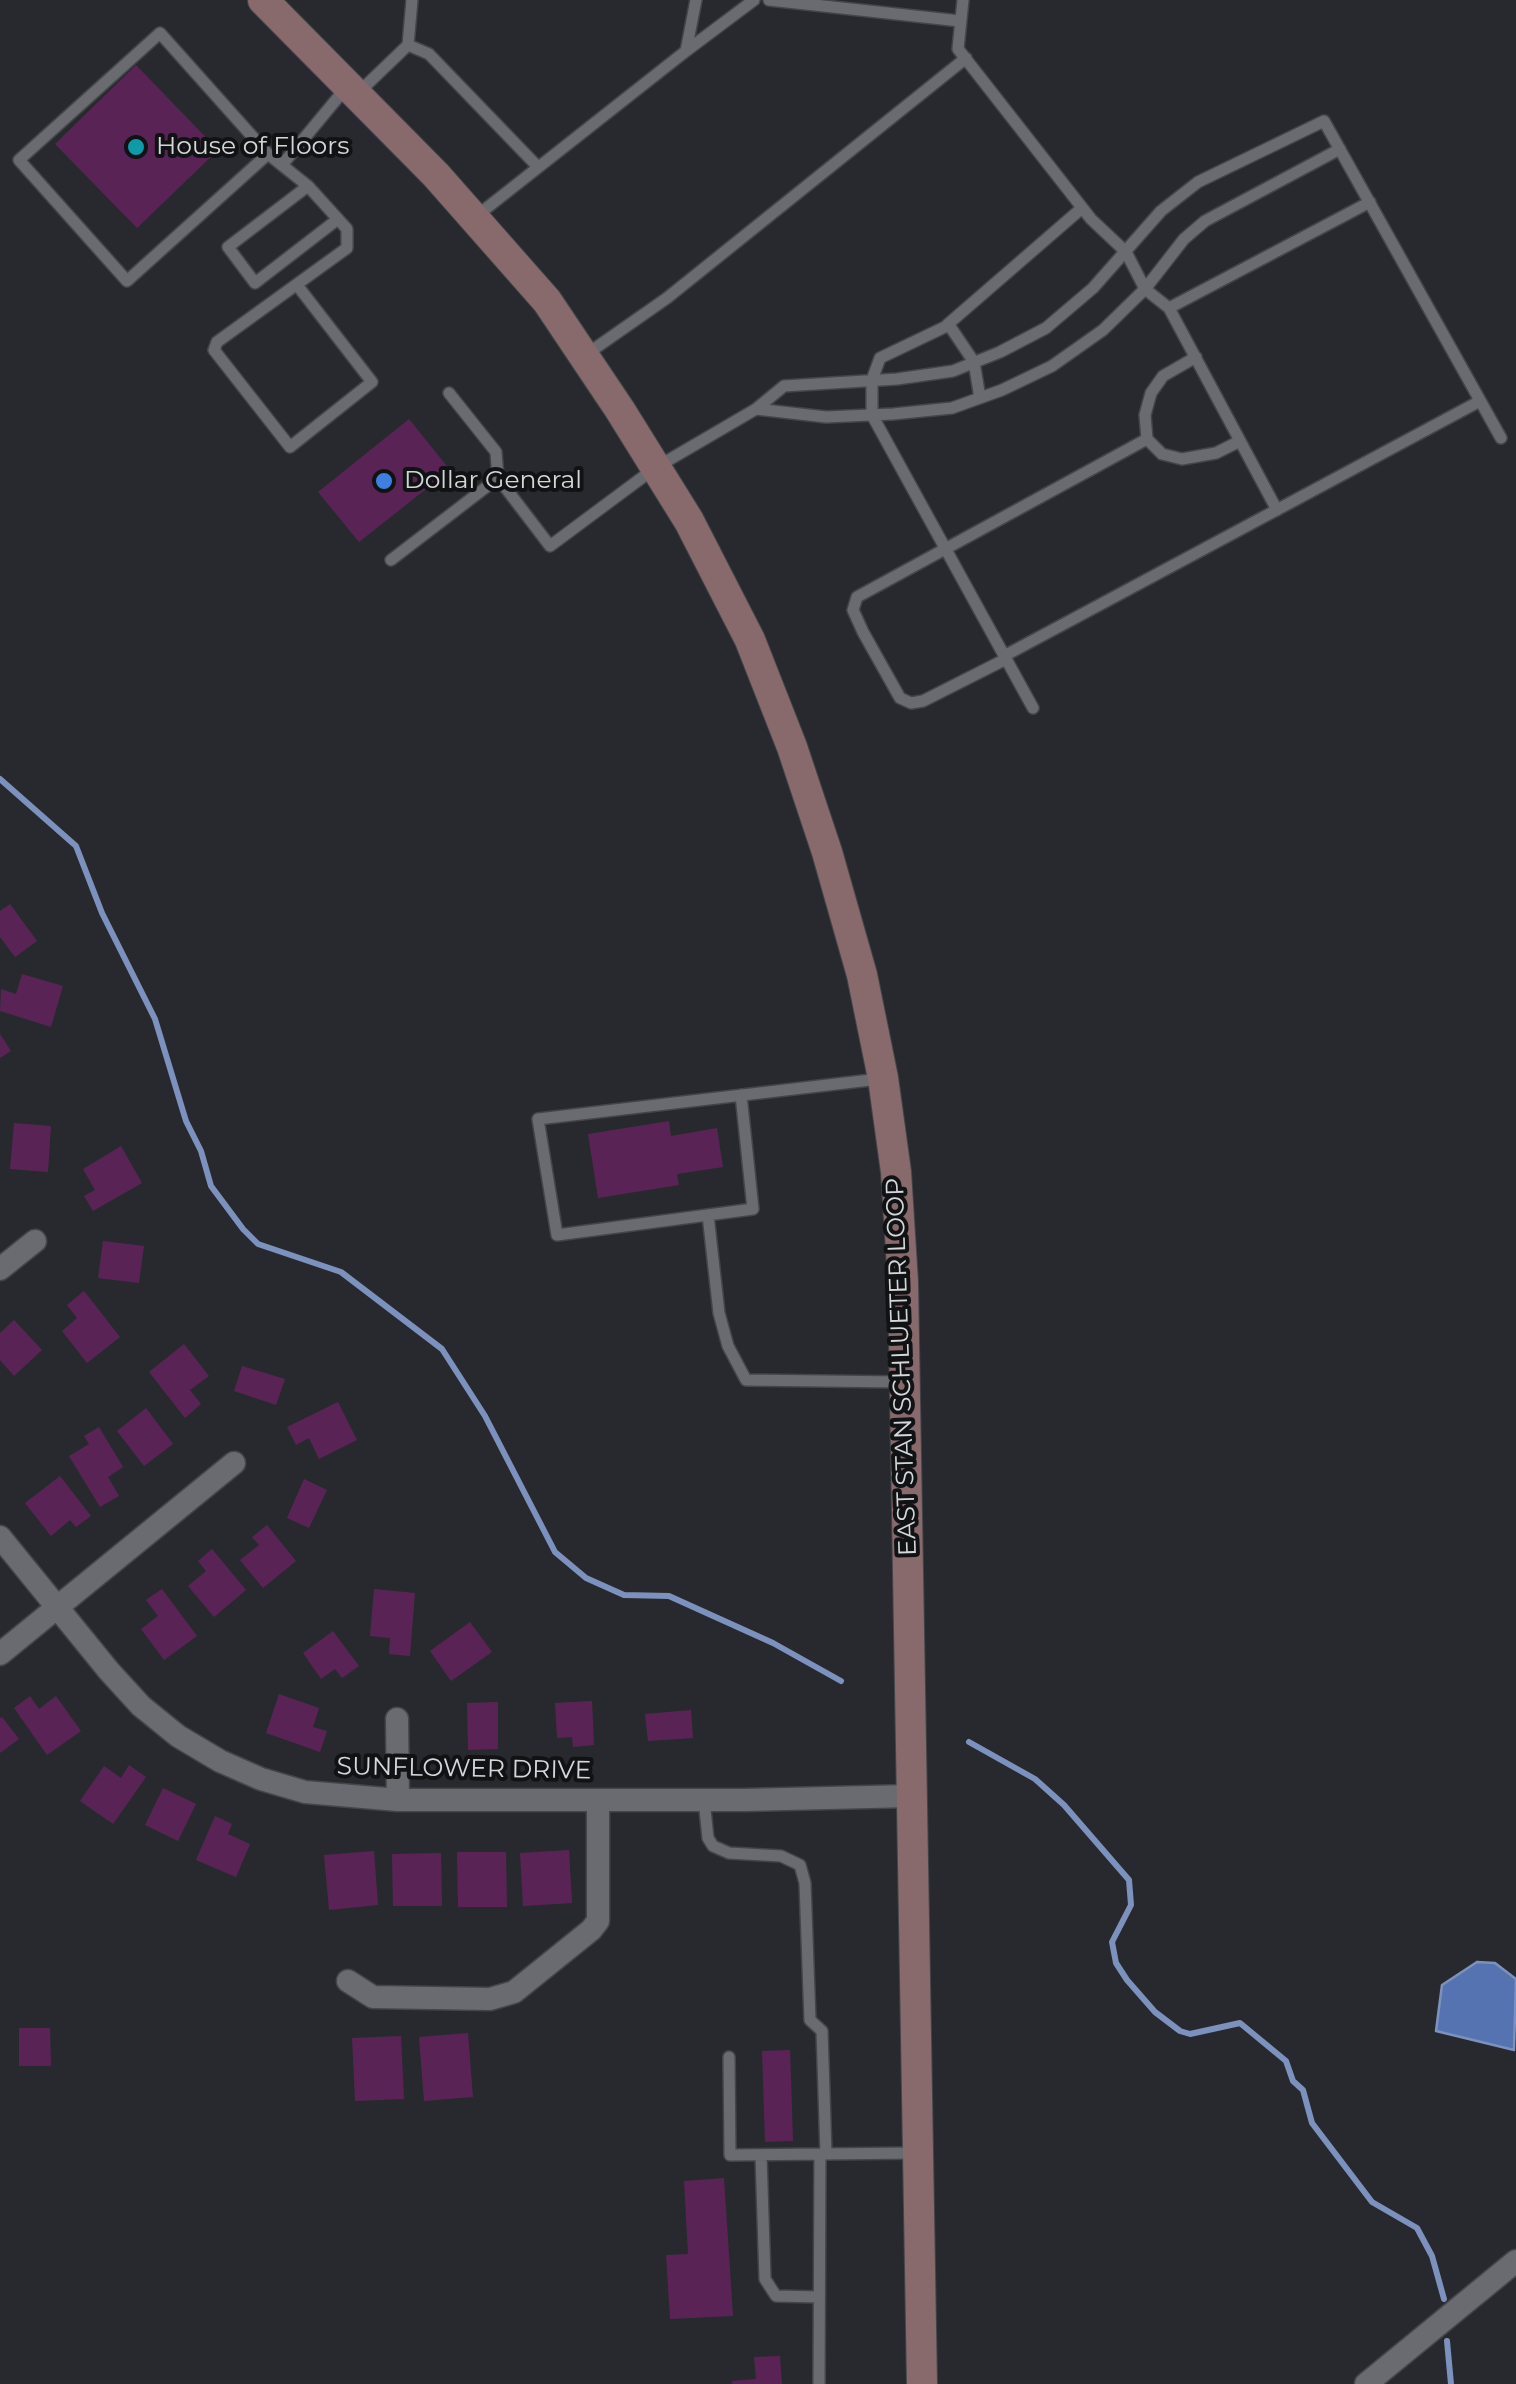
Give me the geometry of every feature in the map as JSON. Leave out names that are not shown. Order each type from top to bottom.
[{"type":"main road","name":"EAST STAN SCHLUETER LOOP","points":[[264,0],[474,218],[547,302],[656,468],[750,640],[792,747],[862,976],[883,1078],[896,1172],[904,1282],[922,2384]]},
{"type":"street","points":[[0,1269],[35,1241]]},
{"type":"street","points":[[0,1654],[234,1463]]},
{"type":"street","name":"SUNFLOWER DRIVE","points":[[0,1536],[141,1706],[178,1736],[262,1780],[305,1792],[398,1800],[910,1796]]},
{"type":"street","points":[[398,1719],[398,1800]]},
{"type":"street","points":[[348,1981],[374,1997],[490,1999],[514,1992],[598,1921],[598,1800]]},
{"type":"street","points":[[1366,2384],[1516,2261]]},
{"type":"lane","points":[[282,165],[352,90],[408,46],[412,0]]},
{"type":"lane","points":[[686,51],[696,0]]},
{"type":"lane","points":[[474,218],[754,0]]},
{"type":"lane","points":[[770,0],[960,22]]},
{"type":"lane","points":[[963,0],[958,49],[1082,208],[1126,252],[1145,289],[1169,308],[1276,510]]},
{"type":"lane","points":[[268,154],[126,281],[19,160],[160,33],[268,154],[308,186],[347,229],[346,248],[216,342],[214,350],[290,447],[372,382],[296,285]]},
{"type":"lane","points":[[408,46],[428,54],[538,167]]},
{"type":"lane","points":[[584,356],[680,287],[966,58]]},
{"type":"lane","points":[[449,393],[496,452],[498,478],[550,546],[656,468],[756,409],[784,386],[952,371],[1046,328],[1093,288],[1161,211],[1198,182],[1324,121],[1501,438]]},
{"type":"lane","points":[[756,409],[826,417],[952,408],[1052,366],[1103,330],[1145,289],[1184,239],[1205,221],[1340,149]]},
{"type":"lane","points":[[308,186],[228,247],[256,283],[338,219]]},
{"type":"lane","points":[[1169,308],[1370,202]]},
{"type":"lane","points":[[1033,708],[872,415],[872,380],[880,358],[948,325],[1082,208]]},
{"type":"lane","points":[[948,325],[974,362],[980,398]]},
{"type":"lane","points":[[1196,357],[1163,376],[1150,393],[1145,415],[1147,439],[1162,454],[1182,459],[1216,453],[1240,442]]},
{"type":"lane","points":[[1147,439],[857,597],[853,610],[900,698],[911,703],[923,701],[1480,401]]},
{"type":"lane","points":[[391,560],[498,478]]},
{"type":"lane","points":[[741,1095],[752,1210],[557,1235],[538,1119],[883,1078]]},
{"type":"lane","points":[[708,1216],[720,1313],[728,1346],[746,1380],[906,1382]]},
{"type":"lane","points":[[704,1800],[708,1838],[713,1846],[729,1852],[780,1856],[800,1865],[805,1883],[810,2020],[822,2031],[819,2384]]},
{"type":"lane","points":[[729,2057],[730,2155],[918,2152]]},
{"type":"lane","points":[[761,2155],[765,2279],[769,2289],[786,2298],[819,2297]]},
{"type":"water","points":[[1477,1962],[1495,1963],[1516,1979],[1514,2050],[1436,2031],[1442,1985]]},
{"type":"building","name":"House of Floors","points":[[136,65],[218,150],[137,228],[55,144]]},
{"type":"building","name":"Dollar General","points":[[409,419],[450,470],[359,542],[318,492]]},
{"type":"building","points":[[10,904],[37,941],[15,957],[0,937],[0,911]]},
{"type":"building","points":[[22,974],[63,986],[51,1027],[0,1011],[1,989],[16,994]]},
{"type":"building","points":[[0,1034],[11,1051],[0,1058]]},
{"type":"building","points":[[669,1121],[671,1136],[717,1128],[723,1167],[677,1174],[679,1185],[598,1198],[588,1134]]},
{"type":"building","points":[[14,1123],[51,1126],[48,1172],[10,1169]]},
{"type":"building","points":[[121,1146],[142,1183],[93,1211],[84,1196],[95,1190],[83,1169]]},
{"type":"building","points":[[103,1241],[144,1246],[139,1283],[98,1278]]},
{"type":"building","points":[[84,1291],[120,1337],[87,1363],[62,1331],[77,1318],[67,1305]]},
{"type":"building","points":[[14,1320],[42,1350],[14,1376],[0,1360],[0,1333]]},
{"type":"building","points":[[184,1344],[209,1376],[190,1390],[201,1404],[185,1418],[149,1372]]},
{"type":"building","points":[[242,1366],[285,1379],[276,1405],[234,1391]]},
{"type":"building","points":[[338,1402],[357,1440],[319,1459],[309,1438],[296,1445],[287,1427]]},
{"type":"building","points":[[146,1408],[173,1444],[144,1466],[117,1431]]},
{"type":"building","points":[[99,1427],[123,1467],[108,1477],[119,1496],[100,1507],[69,1456],[89,1444],[84,1436]]},
{"type":"building","points":[[60,1476],[91,1516],[76,1527],[70,1520],[51,1536],[25,1503]]},
{"type":"building","points":[[304,1479],[327,1490],[309,1528],[287,1518]]},
{"type":"building","points":[[267,1525],[296,1561],[263,1588],[240,1560],[259,1545],[252,1537]]},
{"type":"building","points":[[212,1549],[246,1590],[214,1617],[188,1586],[206,1571],[198,1561]]},
{"type":"building","points":[[162,1589],[197,1636],[164,1660],[141,1629],[158,1616],[146,1600]]},
{"type":"building","points":[[374,1589],[415,1593],[410,1656],[389,1654],[390,1638],[370,1636]]},
{"type":"building","points":[[470,1622],[492,1652],[451,1681],[430,1651]]},
{"type":"building","points":[[333,1631],[359,1666],[342,1678],[335,1669],[321,1679],[303,1653]]},
{"type":"building","points":[[279,1694],[319,1708],[313,1727],[327,1731],[320,1752],[266,1733]]},
{"type":"building","points":[[30,1696],[39,1709],[56,1696],[81,1731],[47,1755],[14,1708]]},
{"type":"building","points":[[592,1701],[594,1745],[573,1747],[572,1737],[557,1738],[555,1703]]},
{"type":"building","points":[[498,1702],[498,1749],[468,1750],[467,1703]]},
{"type":"building","points":[[691,1710],[693,1738],[648,1741],[645,1714]]},
{"type":"building","points":[[0,1718],[19,1739],[0,1753]]},
{"type":"building","points":[[129,1765],[146,1777],[113,1824],[80,1801],[104,1766],[121,1778]]},
{"type":"building","points":[[163,1788],[196,1804],[178,1841],[145,1825]]},
{"type":"building","points":[[215,1816],[232,1824],[228,1834],[250,1844],[236,1877],[196,1860]]},
{"type":"building","points":[[569,1850],[572,1903],[523,1906],[520,1853]]},
{"type":"building","points":[[374,1851],[378,1905],[329,1910],[324,1855]]},
{"type":"building","points":[[457,1852],[506,1852],[507,1907],[458,1907]]},
{"type":"building","points":[[441,1853],[442,1906],[393,1906],[392,1854]]},
{"type":"building","points":[[19,2028],[50,2028],[51,2066],[19,2066]]},
{"type":"building","points":[[468,2033],[473,2097],[424,2101],[419,2037]]},
{"type":"building","points":[[401,2036],[404,2099],[355,2101],[352,2038]]},
{"type":"building","points":[[790,2050],[793,2141],[765,2142],[762,2051]]},
{"type":"building","points":[[724,2178],[733,2316],[670,2319],[666,2255],[688,2254],[684,2181]]},
{"type":"building","points":[[780,2356],[782,2384],[732,2384],[756,2379],[754,2357]]},
{"type":"waterway","points":[[0,779],[76,846],[102,913],[155,1019],[186,1121],[201,1151],[211,1186],[243,1229],[258,1244],[341,1272],[442,1349],[485,1416],[555,1552],[586,1578],[624,1595],[669,1596],[773,1643],[841,1681]]},
{"type":"waterway","points":[[969,1742],[1035,1779],[1064,1805],[1129,1880],[1131,1905],[1112,1942],[1116,1963],[1127,1980],[1155,2012],[1180,2031],[1190,2034],[1240,2023],[1286,2061],[1293,2081],[1303,2090],[1312,2123],[1372,2202],[1417,2228],[1432,2256],[1444,2299]]},
{"type":"waterway","points":[[1447,2341],[1451,2384]]},
{"type":"place","name":"House of Floors","points":[[136,147]]},
{"type":"place","name":"Dollar General","points":[[384,481]]}]
